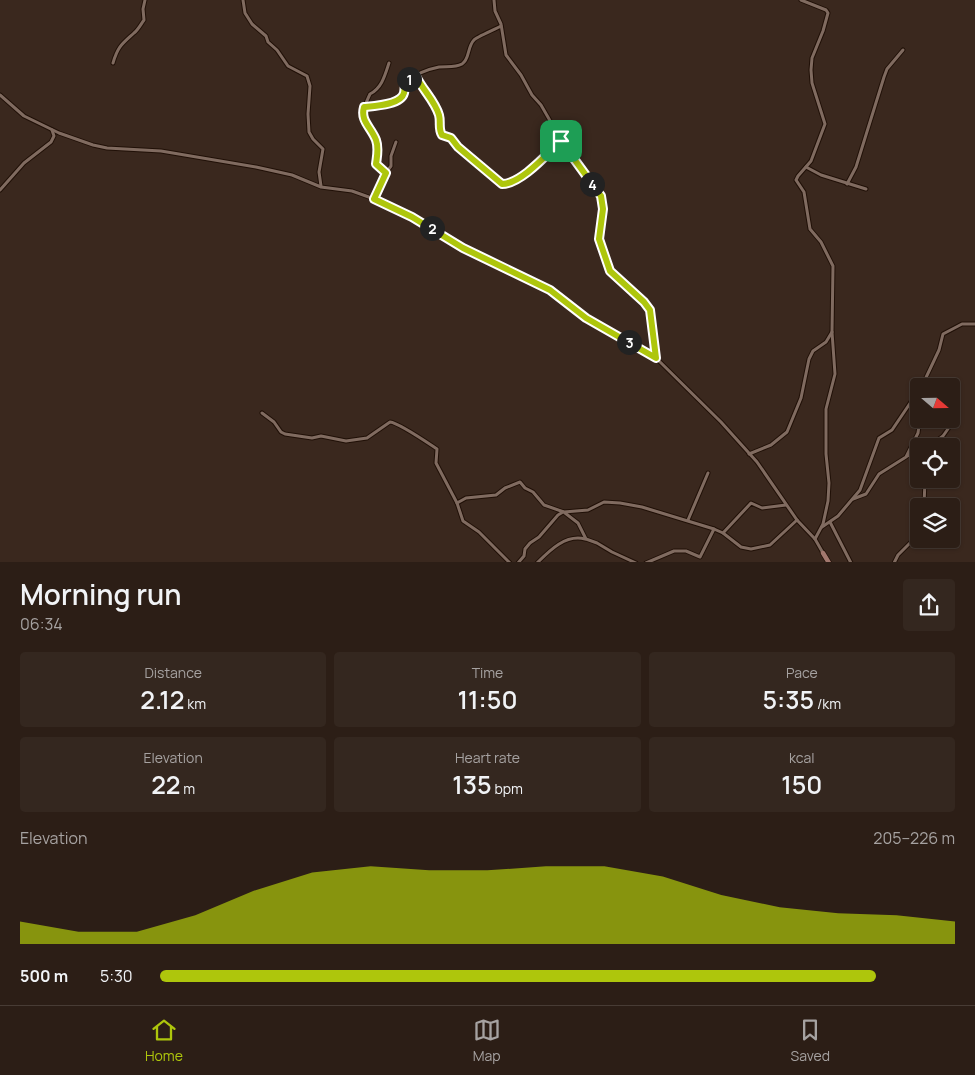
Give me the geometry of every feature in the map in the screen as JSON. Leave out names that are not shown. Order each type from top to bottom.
[{"type":"street","points":[[113,62],[123,41],[134,33],[144,20],[145,0]]},
{"type":"street","points":[[243,0],[245,13],[252,24],[266,36],[268,42],[277,50],[288,66],[304,73],[308,77],[309,132],[313,139],[324,149],[318,175],[321,186]]},
{"type":"street","points":[[494,0],[494,7],[502,26],[506,55],[521,75],[532,95],[541,105],[561,141],[601,196],[603,209],[599,239],[607,266],[650,310],[656,358]]},
{"type":"street","points":[[801,0],[826,10],[828,13],[812,58],[811,70],[812,83],[825,124],[812,158],[796,180],[804,192],[810,229],[821,242],[833,266],[832,332],[835,374],[826,409],[826,454],[829,491],[827,508],[821,528],[815,539]]},
{"type":"street","points":[[364,107],[381,105],[397,100],[404,93],[406,81],[416,76],[436,68],[459,65],[466,59],[469,47],[475,38],[502,26]]},
{"type":"street","points":[[847,184],[856,167],[884,77],[903,50]]},
{"type":"street","points":[[386,173],[376,164],[377,144],[362,117],[370,94],[376,91],[382,83],[389,63]]},
{"type":"street","points":[[416,76],[438,114],[439,131],[442,135],[451,138],[458,147],[502,184],[508,184],[522,176],[561,141]]},
{"type":"street","points":[[0,95],[24,116],[51,129],[100,147],[161,151],[205,158],[292,175],[321,186],[344,189],[374,199],[412,217],[463,248],[550,290],[586,318],[656,358],[721,422],[766,474],[797,520],[815,539],[829,562]]},
{"type":"street","points":[[0,190],[24,163],[52,142],[54,136],[51,129]]},
{"type":"street","points":[[374,199],[391,166],[391,156],[396,142]]},
{"type":"street","points":[[806,167],[821,175],[866,189]]},
{"type":"street","points":[[926,378],[939,350],[944,334],[962,324],[975,324]]},
{"type":"street","points":[[749,454],[771,445],[787,432],[801,398],[809,359],[813,350],[826,342],[832,332]]},
{"type":"street","points":[[821,528],[830,522],[861,489],[879,438],[892,430],[910,403]]},
{"type":"street","points":[[262,413],[274,422],[284,434],[312,438],[321,436],[346,441],[367,438],[388,423],[394,422],[437,449],[436,463],[457,504],[464,523],[479,532],[510,562]]},
{"type":"street","points":[[906,457],[919,428]]},
{"type":"street","points":[[940,438],[949,428]]},
{"type":"street","points":[[852,499],[866,494],[879,474],[910,455]]},
{"type":"street","points":[[688,520],[708,473]]},
{"type":"street","points":[[457,504],[466,498],[496,495],[505,488],[520,482],[525,488],[533,492],[544,506],[564,512],[578,523],[586,539]]},
{"type":"street","points":[[518,562],[524,556],[525,549],[530,543],[540,537],[558,514],[588,510],[606,502],[638,506],[688,520],[714,529],[742,548],[749,549],[765,547],[797,520]]},
{"type":"street","points":[[723,534],[750,503],[760,508],[786,504]]},
{"type":"street","points":[[830,522],[851,562]]},
{"type":"street","points":[[646,562],[674,551],[686,551],[700,557],[714,529]]},
{"type":"street","points":[[537,562],[552,548],[574,537],[597,543],[612,552],[636,562]]},
{"type":"street","points":[[894,562],[910,543]]},
{"type":"route","points":[[416,76],[440,117],[439,131],[442,135],[451,138],[458,147],[503,185],[517,180],[561,141],[601,196],[603,209],[599,239],[607,266],[650,310],[652,343],[656,358],[586,318],[550,290],[463,248],[434,229],[374,199],[386,173],[376,164],[378,152],[376,140],[362,114],[364,107],[393,102],[403,96],[406,81],[416,76]]}]
